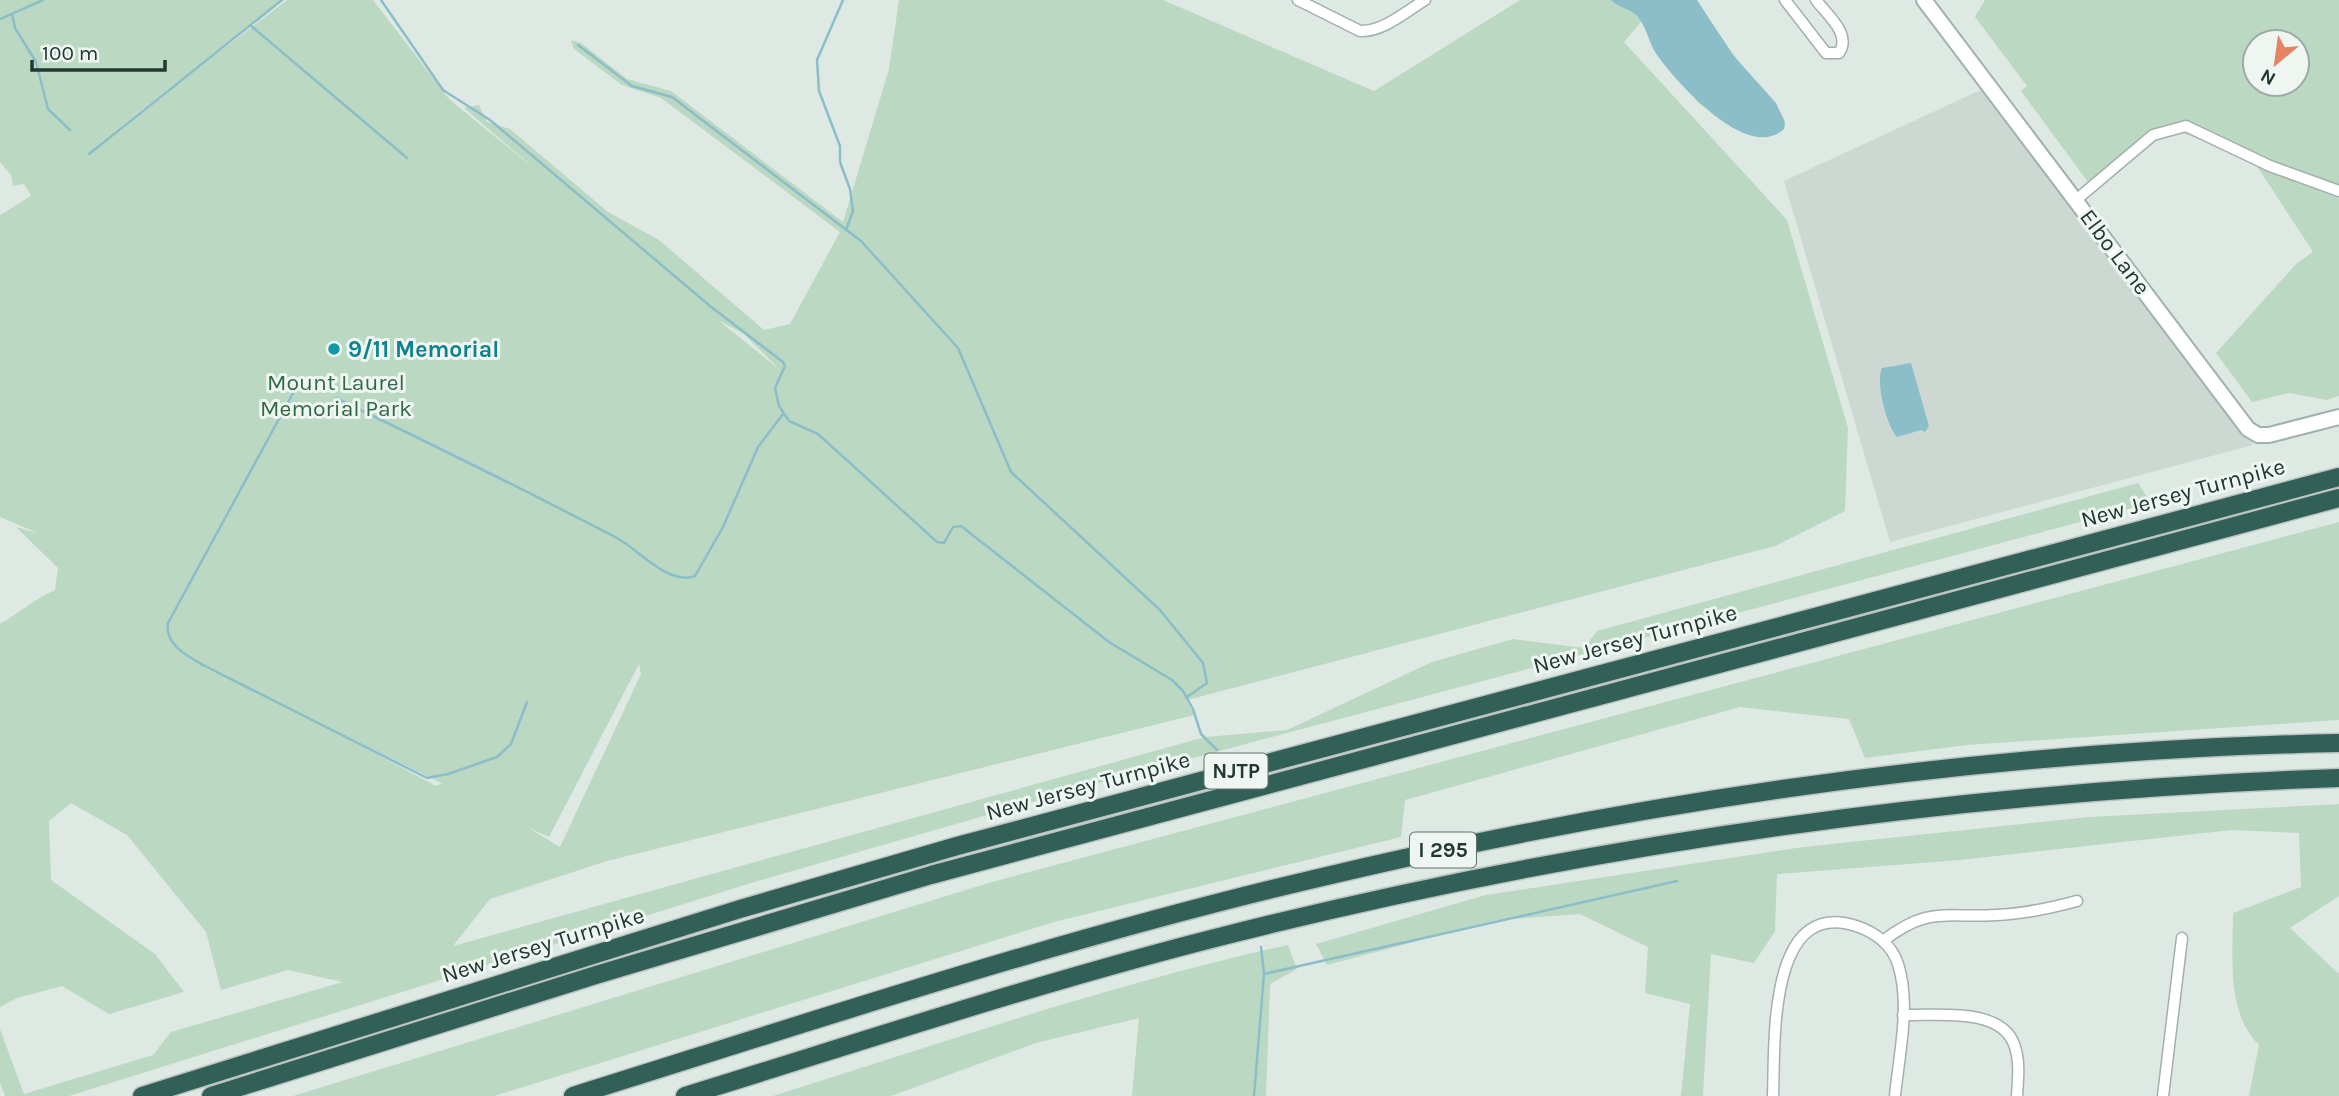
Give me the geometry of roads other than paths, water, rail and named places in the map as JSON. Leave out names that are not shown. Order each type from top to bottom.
[{"type":"highway","name":"New Jersey Turnpike","points":[[142,1096],[740,909],[957,846],[2339,477]]},
{"type":"highway","name":"New Jersey Turnpike","points":[[211,1096],[707,941],[944,872],[2339,498]]},
{"type":"highway","name":"I 295","points":[[573,1096],[1088,937],[1310,879],[1474,844],[1725,800],[1950,770],[2125,755],[2339,743]]},
{"type":"highway","name":"I 295","points":[[685,1096],[1141,957],[1334,909],[1517,870],[1726,834],[1928,808],[2154,788],[2339,778]]},
{"type":"street","points":[[1298,0],[1315,4],[1360,31],[1383,26],[1425,0]]},
{"type":"street","points":[[1785,0],[1826,53],[1839,53],[1844,46],[1844,36],[1816,0]]},
{"type":"street","name":"Elbo Lane","points":[[1924,0],[2248,429],[2258,435],[2269,435],[2339,417]]},
{"type":"street","points":[[2076,200],[2153,135],[2186,125],[2270,166],[2339,191]]},
{"type":"street","points":[[1883,941],[1907,923],[1920,918],[2005,915],[2077,901]]},
{"type":"street","points":[[1773,1096],[1781,986],[1786,963],[1795,943],[1811,929],[1838,923],[1865,929],[1883,941],[1893,954],[1900,971],[1903,1015],[1895,1096]]},
{"type":"street","points":[[2163,1096],[2182,938]]},
{"type":"street","points":[[1903,1015],[1970,1018],[2000,1027],[2015,1045],[2017,1096]]},
{"type":"water","points":[[1611,0],[1697,0],[1733,55],[1776,103],[1785,122],[1784,129],[1769,137],[1752,136],[1733,128],[1714,115],[1696,100],[1667,68],[1654,51],[1638,17]]},
{"type":"water","points":[[1911,363],[1929,426],[1925,432],[1921,430],[1897,437],[1889,424],[1883,404],[1880,374],[1882,368]]},
{"type":"waterway","points":[[0,19],[43,0]]},
{"type":"waterway","points":[[89,154],[282,0]]},
{"type":"waterway","points":[[381,0],[443,90],[490,120],[710,306],[783,362],[785,366],[775,388],[779,406],[789,421],[818,434],[937,542],[944,543],[953,527],[961,526],[1109,642],[1172,680],[1183,691],[1193,709],[1201,734],[1217,750]]},
{"type":"waterway","points":[[843,0],[817,60],[819,91],[840,146],[840,162],[850,189],[853,211],[846,230]]},
{"type":"waterway","points":[[12,14],[15,28],[36,62],[48,109],[70,130]]},
{"type":"waterway","points":[[250,25],[407,158]]},
{"type":"waterway","points":[[578,45],[632,86],[672,97],[861,241],[958,348],[1011,472],[1160,610],[1203,663],[1207,683],[1187,697]]},
{"type":"waterway","points":[[315,387],[308,382],[298,384],[168,623],[168,631],[174,644],[205,666],[427,778],[448,774],[497,757],[511,744],[527,702]]},
{"type":"waterway","points":[[336,398],[617,538],[665,572],[685,578],[695,576],[723,527],[758,447],[783,414]]},
{"type":"waterway","points":[[1264,974],[1677,881]]},
{"type":"waterway","points":[[1254,1096],[1264,974],[1261,947]]},
{"type":"place","name":"9/11 Memorial","points":[[334,349]]},
{"type":"park label","name":"Mount Laurel Memorial Park","points":[[336,395]]}]
